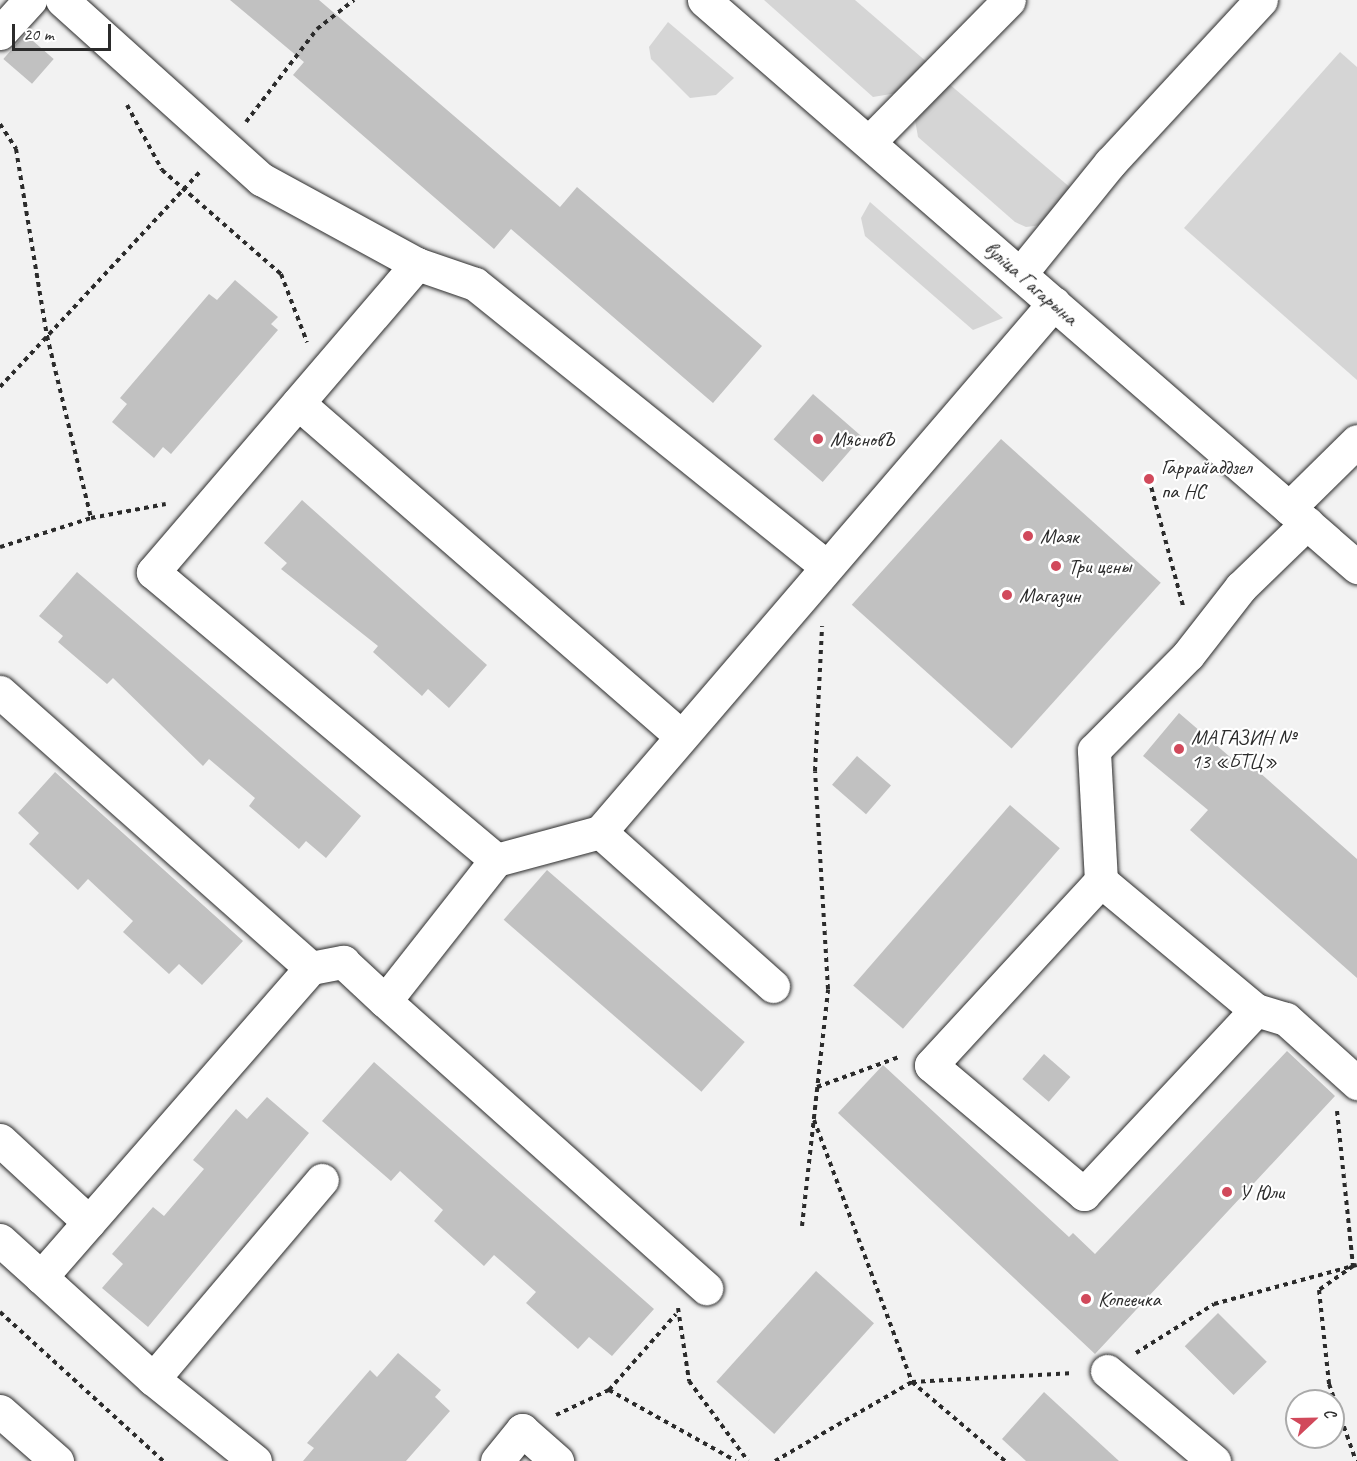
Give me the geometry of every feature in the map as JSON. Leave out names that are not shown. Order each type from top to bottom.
[{"type":"main road","points":[[0,33],[30,0]]},
{"type":"main road","points":[[62,0],[261,179],[417,264],[475,284],[825,565]]},
{"type":"main road","name":"вуліца Гагарына","points":[[704,0],[1357,567]]},
{"type":"main road","points":[[869,142],[1009,0]]},
{"type":"main road","points":[[1020,274],[1110,163],[1261,0]]},
{"type":"main road","points":[[417,264],[153,572],[496,860]]},
{"type":"main road","points":[[385,1001],[496,860],[600,831],[825,565],[1054,303]]},
{"type":"main road","points":[[298,403],[681,736]]},
{"type":"main road","points":[[1256,1010],[1084,1194],[931,1065],[1101,881],[1094,750],[1188,656],[1357,441]]},
{"type":"main road","points":[[0,692],[311,968]]},
{"type":"main road","points":[[600,831],[773,986]]},
{"type":"main road","points":[[1101,881],[1256,1010],[1286,1019],[1357,1083]]},
{"type":"main road","points":[[42,1277],[311,968],[343,962],[697,1280]]},
{"type":"main road","points":[[0,1140],[90,1221]]},
{"type":"main road","points":[[153,1379],[321,1180]]},
{"type":"main road","points":[[0,1240],[153,1379],[255,1461]]},
{"type":"main road","points":[[1107,1371],[1214,1461]]},
{"type":"main road","points":[[0,1411],[57,1461]]},
{"type":"main road","points":[[496,1461],[522,1430],[557,1461]]},
{"type":"path","points":[[0,387],[273,93],[317,29],[354,0]]},
{"type":"path","points":[[128,60],[118,89],[162,170],[281,274],[321,377]]},
{"type":"path","points":[[0,124],[15,149],[47,336],[91,518]]},
{"type":"path","points":[[1149,479],[1181,594]]},
{"type":"path","points":[[0,547],[91,518],[179,502]]},
{"type":"path","points":[[802,1226],[828,989],[815,771],[823,622]]},
{"type":"path","points":[[816,1087],[911,1053],[931,1065]]},
{"type":"path","points":[[1332,1059],[1355,1266]]},
{"type":"path","points":[[814,1119],[912,1382],[1005,1461]]},
{"type":"path","points":[[775,1461],[912,1382],[1107,1371],[1214,1304],[1355,1266]]},
{"type":"path","points":[[1355,1266],[1319,1290],[1329,1384],[1356,1461]]},
{"type":"path","points":[[522,1430],[609,1390],[677,1313],[697,1280]]},
{"type":"path","points":[[0,1312],[163,1461]]},
{"type":"path","points":[[677,1313],[689,1381],[747,1461]]},
{"type":"path","points":[[609,1390],[736,1461]]},
{"type":"shaded area","points":[[764,0],[855,0],[928,63],[897,93],[873,97]]},
{"type":"shaded area","points":[[668,22],[734,78],[716,95],[690,98],[651,59],[649,47]]},
{"type":"shaded area","points":[[1340,52],[1357,67],[1357,380],[1184,228]]},
{"type":"shaded area","points":[[948,83],[1072,189],[1042,225],[1026,227],[1015,222],[918,137],[915,120]]},
{"type":"shaded area","points":[[870,202],[1003,318],[973,330],[865,236],[861,218]]},
{"type":"building","points":[[230,0],[319,0],[560,207],[577,187],[762,346],[713,403],[511,229],[494,249],[293,75],[304,62]]},
{"type":"building","points":[[25,34],[54,59],[32,84],[3,59]]},
{"type":"building","points":[[235,280],[278,317],[271,324],[278,330],[171,454],[163,447],[154,458],[112,422],[127,404],[120,398],[209,294],[217,300]]},
{"type":"building","name":"МясновЪ","points":[[813,394],[862,437],[823,482],[774,439]]},
{"type":"building","name":"Магазин","points":[[1001,439],[1161,583],[1012,749],[852,605]]},
{"type":"building","points":[[302,500],[487,665],[449,708],[428,689],[422,696],[373,652],[378,646],[281,569],[287,563],[264,543]]},
{"type":"building","points":[[77,572],[361,816],[326,858],[306,841],[299,849],[249,806],[255,798],[209,759],[203,766],[113,678],[107,684],[58,642],[63,636],[39,616]]},
{"type":"building","points":[[1179,713],[1244,769],[1249,763],[1357,859],[1357,978],[1190,830],[1208,810],[1143,756]]},
{"type":"building","points":[[857,756],[891,786],[866,814],[832,785]]},
{"type":"building","points":[[55,772],[243,941],[202,985],[179,964],[169,974],[123,932],[133,921],[88,879],[78,890],[29,844],[39,833],[18,813]]},
{"type":"building","points":[[1010,805],[1060,848],[903,1029],[853,985]]},
{"type":"building","points":[[547,870],[745,1042],[701,1092],[504,920]]},
{"type":"building","points":[[1287,1051],[1335,1096],[1095,1354],[838,1113],[883,1065],[1069,1237],[1073,1233],[1095,1254]]},
{"type":"building","points":[[1044,1054],[1070,1077],[1049,1102],[1022,1079]]},
{"type":"building","points":[[374,1062],[654,1309],[612,1356],[589,1337],[578,1349],[526,1303],[536,1292],[494,1255],[484,1266],[434,1221],[443,1210],[400,1171],[391,1181],[322,1121]]},
{"type":"building","points":[[267,1097],[309,1133],[148,1327],[102,1288],[123,1264],[112,1254],[153,1207],[164,1216],[204,1169],[193,1160],[236,1109],[247,1119]]},
{"type":"building","points":[[816,1271],[874,1323],[774,1434],[716,1382]]},
{"type":"building","points":[[1218,1313],[1267,1362],[1234,1395],[1185,1346]]},
{"type":"building","points":[[398,1353],[441,1390],[435,1397],[450,1411],[406,1461],[303,1461],[314,1448],[307,1443],[370,1370],[377,1377]]},
{"type":"building","points":[[1044,1392],[1119,1461],[1026,1461],[1002,1439]]},
{"type":"place","name":"МясновЪ","points":[[818,439]]},
{"type":"place","name":"Гаррайаддзел па НС","points":[[1149,479]]},
{"type":"place","name":"Маяк","points":[[1028,536]]},
{"type":"place","name":"Три цены","points":[[1056,566]]},
{"type":"place","name":"Магазин","points":[[1007,595]]},
{"type":"place","name":"МАГАЗИН № 13 «БТЦ»","points":[[1179,749]]},
{"type":"place","name":"У Юли","points":[[1227,1192]]},
{"type":"place","name":"Копеечка","points":[[1086,1299]]}]
